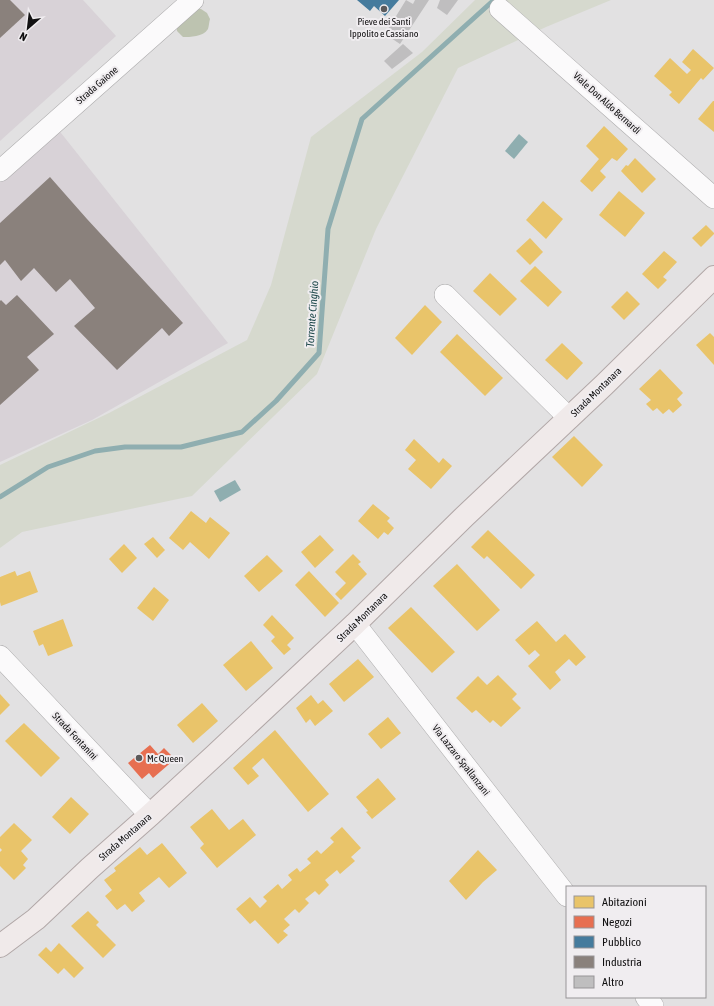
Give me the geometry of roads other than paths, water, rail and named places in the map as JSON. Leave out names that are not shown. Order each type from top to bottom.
[{"type":"main road","name":"Strada Montanara","points":[[1,946],[36,919],[90,868],[220,751],[355,624],[604,385],[714,277]]},
{"type":"street","name":"Strada Gaione","points":[[0,170],[193,0]]},
{"type":"street","name":"Viale Don Aldo Bernardi","points":[[500,9],[714,198]]},
{"type":"street","points":[[445,295],[569,418]]},
{"type":"street","name":"Via Lazzaro Spallanzani","points":[[355,624],[566,895]]},
{"type":"street","name":"Strada Fontanini","points":[[0,656],[150,815]]},
{"type":"water","points":[[519,134],[528,142],[514,159],[505,151]]},
{"type":"water","points":[[235,480],[241,490],[220,502],[214,491]]},
{"type":"waterway","name":"Torrente Cinghio","points":[[0,497],[48,467],[95,451],[125,447],[181,447],[242,432],[276,401],[319,353],[328,229],[362,119],[494,0]]},
{"type":"place","name":"Pieve dei Santi Ippolito e Cassiano","points":[[384,9]]},
{"type":"place","name":"Mc Queen","points":[[139,758]]}]
